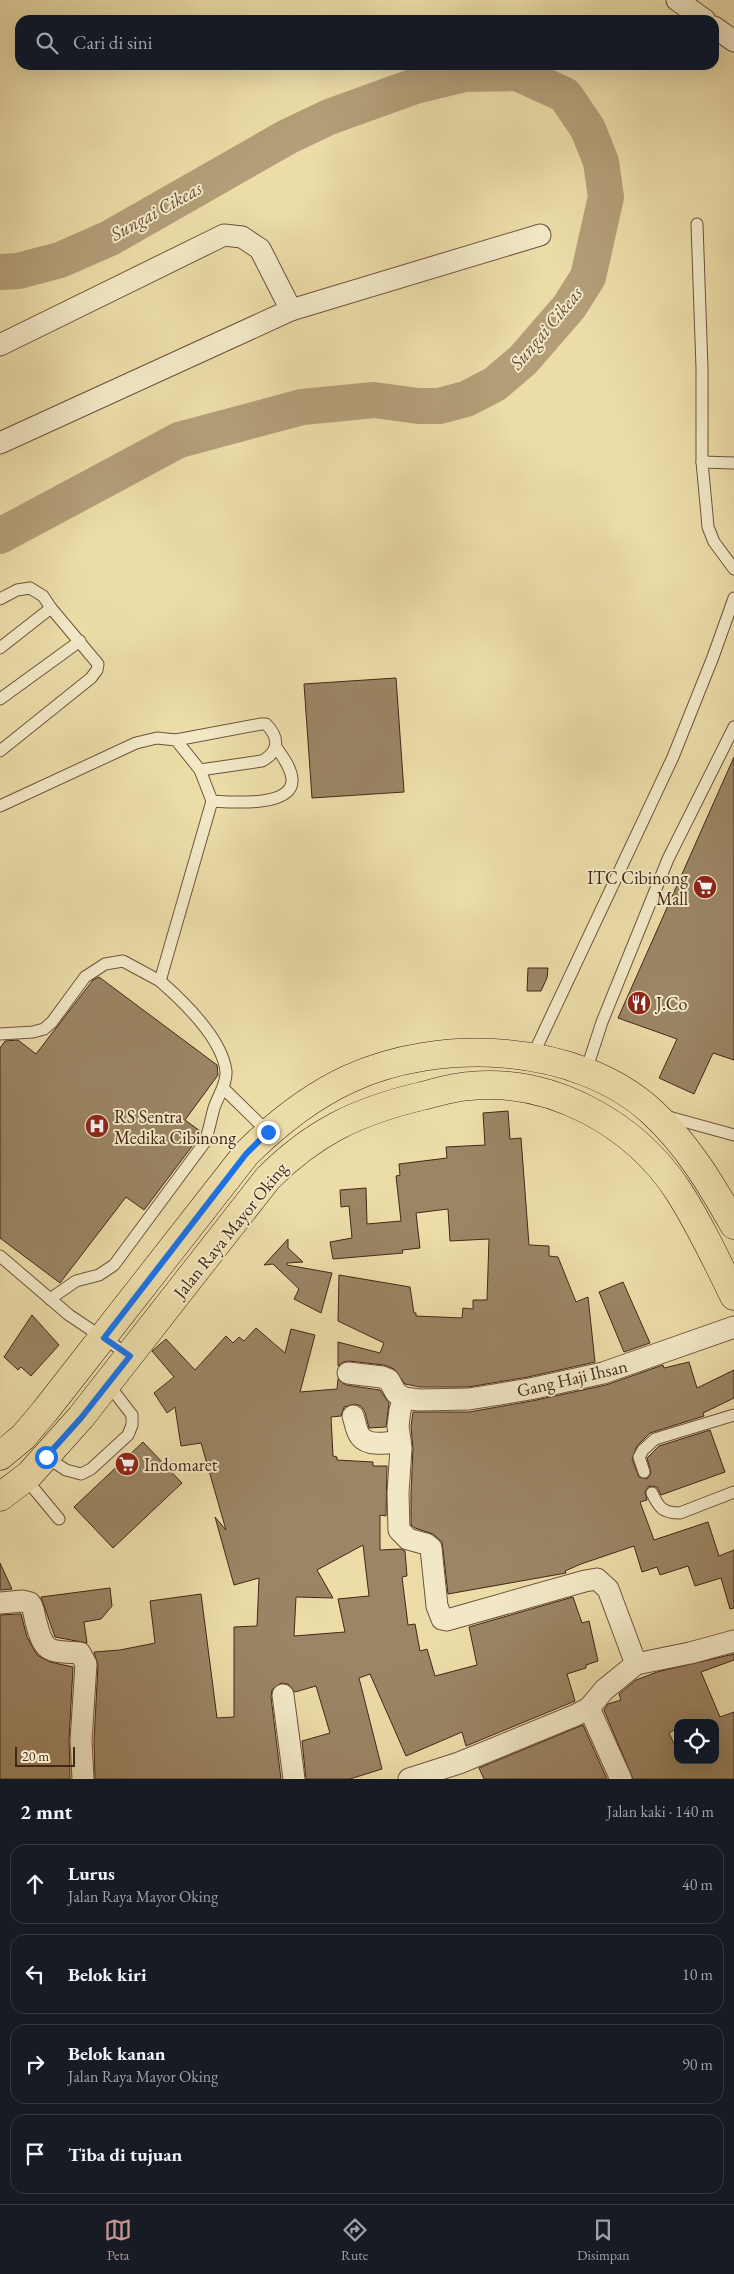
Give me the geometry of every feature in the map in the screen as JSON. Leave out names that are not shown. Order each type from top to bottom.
[{"type":"main road","name":"Jalan Raya Mayor Oking","points":[[0,1456],[23,1437],[104,1338],[246,1154],[268,1132],[313,1098],[349,1079],[386,1064],[437,1055],[480,1052],[532,1057],[581,1070],[628,1094],[652,1112],[690,1155],[713,1187],[734,1225]]},
{"type":"main road","name":"Jalan Raya Mayor Oking","points":[[0,1497],[25,1478],[46,1457],[108,1384],[268,1178],[288,1158],[315,1138],[345,1120],[395,1102],[470,1086],[528,1089],[570,1101],[619,1129],[655,1162],[678,1191],[700,1228],[734,1296]]},
{"type":"street","points":[[677,0],[698,15]]},
{"type":"street","points":[[719,31],[734,42]]},
{"type":"street","points":[[0,443],[291,310],[540,234]]},
{"type":"street","points":[[0,345],[224,235],[242,237],[260,249],[291,310]]},
{"type":"street","name":"Gang Haji Ihsan","points":[[404,1398],[419,1400],[469,1399],[530,1389],[603,1373],[734,1327]]},
{"type":"street","points":[[348,1373],[382,1377],[389,1380],[396,1393],[404,1398],[398,1426],[400,1441],[400,1530],[408,1539],[426,1544],[430,1548],[437,1606],[442,1619],[448,1620],[597,1579],[608,1589],[636,1664]]},
{"type":"street","points":[[353,1416],[359,1436],[368,1442],[400,1441]]},
{"type":"street","points":[[0,1603],[22,1601],[30,1603],[43,1644],[50,1650],[80,1653],[83,1657],[85,1678],[81,1764],[84,1779]]},
{"type":"street","points":[[409,1779],[459,1763],[589,1708],[604,1690],[636,1664],[690,1653],[734,1641]]},
{"type":"street","points":[[283,1695],[294,1779]]},
{"type":"street","points":[[589,1708],[621,1779]]},
{"type":"lane","points":[[697,224],[702,368],[702,462],[708,527],[714,542],[734,569]]},
{"type":"lane","points":[[702,462],[734,462]]},
{"type":"lane","points":[[0,599],[17,590],[30,588],[43,596],[98,664],[97,670],[91,678],[0,752]]},
{"type":"lane","points":[[532,1057],[673,758],[734,598]]},
{"type":"lane","points":[[0,648],[51,608]]},
{"type":"lane","points":[[0,699],[80,641]]},
{"type":"lane","points":[[0,806],[136,743],[157,738],[176,740],[266,724],[273,731],[277,742],[276,747],[271,756],[262,761],[200,770]]},
{"type":"lane","points":[[581,1070],[668,859],[734,727]]},
{"type":"lane","points":[[160,981],[212,801],[200,770],[176,740]]},
{"type":"lane","points":[[212,801],[251,803],[273,799],[284,794],[290,787],[292,780],[286,763],[276,747]]},
{"type":"lane","points":[[0,1034],[33,1032],[44,1029],[52,1022],[85,977],[113,962],[123,962],[160,981],[194,1015],[218,1049],[226,1072],[223,1088],[214,1108],[205,1142],[114,1266],[99,1275],[76,1281],[50,1299]]},
{"type":"lane","points":[[223,1088],[268,1132]]},
{"type":"lane","points":[[652,1112],[734,1135]]},
{"type":"lane","points":[[0,1256],[69,1315],[130,1356]]},
{"type":"lane","points":[[46,1457],[66,1470],[81,1474],[91,1468],[128,1435],[132,1426],[132,1415],[108,1384]]},
{"type":"lane","points":[[644,1472],[639,1457],[643,1450],[655,1439],[734,1415]]},
{"type":"lane","points":[[25,1478],[59,1519]]},
{"type":"lane","points":[[652,1493],[658,1506],[664,1512],[680,1513],[734,1492]]},
{"type":"building","points":[[396,678],[404,792],[312,798],[304,684]]},
{"type":"building","name":"ITC Cibinong Mall","points":[[734,757],[734,1060],[713,1053],[694,1094],[659,1078],[677,1039],[618,1018]]},
{"type":"building","points":[[528,968],[548,968],[547,978],[541,991],[527,991]]},
{"type":"building","name":"RS Sentra Medika Cibinong","points":[[99,977],[217,1065],[218,1075],[185,1120],[200,1131],[199,1137],[144,1210],[126,1197],[60,1283],[0,1238],[0,1048],[5,1041],[18,1040],[36,1054],[93,980]]},
{"type":"building","points":[[508,1111],[510,1139],[521,1138],[529,1245],[549,1246],[549,1256],[558,1257],[576,1302],[588,1297],[595,1362],[528,1377],[468,1387],[420,1387],[405,1384],[394,1369],[384,1365],[349,1361],[343,1362],[338,1366],[338,1342],[380,1353],[384,1343],[338,1321],[339,1275],[410,1287],[416,1316],[462,1318],[463,1308],[473,1309],[473,1300],[487,1300],[489,1239],[450,1241],[448,1209],[416,1213],[420,1248],[402,1250],[403,1253],[333,1259],[330,1242],[352,1238],[349,1206],[341,1207],[340,1190],[366,1188],[367,1224],[401,1221],[396,1176],[400,1175],[399,1164],[447,1158],[446,1147],[485,1145],[483,1113]]},
{"type":"building","points":[[288,1239],[288,1248],[303,1262],[287,1263],[287,1265],[332,1273],[321,1313],[294,1299],[299,1289],[273,1264],[264,1265]]},
{"type":"building","points":[[623,1282],[650,1343],[624,1352],[599,1292]]},
{"type":"building","points":[[32,1315],[59,1345],[31,1376],[21,1367],[18,1370],[4,1357]]},
{"type":"building","points":[[256,1328],[285,1353],[291,1329],[315,1335],[300,1392],[337,1389],[338,1379],[346,1385],[380,1390],[389,1403],[386,1427],[369,1428],[365,1412],[361,1406],[355,1404],[344,1407],[341,1416],[331,1417],[333,1456],[337,1457],[337,1460],[373,1462],[373,1466],[387,1466],[386,1516],[380,1515],[380,1550],[401,1549],[405,1551],[407,1576],[402,1577],[408,1625],[415,1624],[420,1651],[427,1649],[435,1676],[477,1665],[469,1627],[573,1597],[582,1623],[589,1621],[598,1661],[586,1665],[586,1668],[567,1674],[575,1701],[466,1746],[462,1732],[406,1756],[370,1674],[359,1678],[382,1769],[350,1779],[306,1779],[302,1741],[330,1733],[316,1686],[295,1692],[288,1684],[281,1683],[272,1690],[271,1697],[281,1779],[95,1779],[94,1741],[98,1665],[94,1652],[120,1650],[155,1643],[150,1601],[201,1594],[217,1718],[234,1717],[234,1627],[257,1626],[259,1578],[234,1585],[215,1517],[226,1530],[201,1443],[181,1446],[175,1407],[167,1413],[154,1393],[174,1377],[152,1351],[166,1339],[195,1370],[226,1336],[233,1343],[239,1337],[244,1341]],"holes":[[[363,1545],[369,1596],[338,1599],[345,1632],[294,1636],[296,1597],[333,1598],[317,1570]]]},
{"type":"building","points":[[689,1362],[697,1388],[734,1370],[734,1398],[703,1413],[704,1416],[650,1433],[637,1446],[632,1459],[639,1477],[647,1479],[651,1473],[647,1458],[659,1446],[710,1430],[725,1472],[661,1495],[657,1487],[649,1486],[645,1492],[647,1500],[640,1502],[654,1540],[708,1522],[719,1556],[734,1550],[734,1608],[730,1609],[721,1578],[695,1586],[688,1566],[660,1575],[657,1567],[642,1572],[634,1546],[581,1564],[565,1571],[566,1573],[448,1594],[442,1542],[433,1534],[411,1525],[413,1449],[411,1426],[413,1412],[469,1412],[532,1401],[606,1385],[663,1365],[664,1368]]},
{"type":"building","points":[[143,1442],[182,1483],[113,1548],[74,1507]]},
{"type":"building","points":[[0,1563],[12,1589],[0,1590]]},
{"type":"building","points":[[110,1588],[112,1606],[101,1619],[84,1622],[87,1643],[55,1637],[41,1597]]},
{"type":"building","points":[[21,1614],[27,1637],[37,1655],[50,1662],[73,1667],[69,1740],[70,1779],[0,1779],[0,1615]]},
{"type":"building","points":[[734,1654],[734,1660],[701,1672],[720,1717],[734,1712],[734,1779],[633,1779],[604,1710],[608,1704],[621,1700],[619,1694],[636,1680],[657,1672]]},
{"type":"building","points":[[583,1725],[607,1779],[484,1779],[479,1768]]},
{"type":"waterway","name":"Sungai Cikeas","points":[[0,272],[18,271],[60,260],[110,238],[287,137],[329,117],[415,86],[465,74],[517,73],[565,95],[588,129],[601,162],[606,197],[588,277],[569,307],[523,360],[495,384],[466,399],[439,406],[418,406],[374,400],[302,407],[179,440],[0,536]]},
{"type":"place","name":"ITC Cibinong Mall","points":[[705,887]]},
{"type":"place","name":"J.Co","points":[[639,1003]]},
{"type":"place","name":"RS Sentra Medika Cibinong","points":[[97,1126]]},
{"type":"place","name":"Indomaret","points":[[127,1464]]},
{"type":"route","points":[[46,1457],[81,1418],[130,1356],[104,1338],[246,1154],[268,1132]]}]
